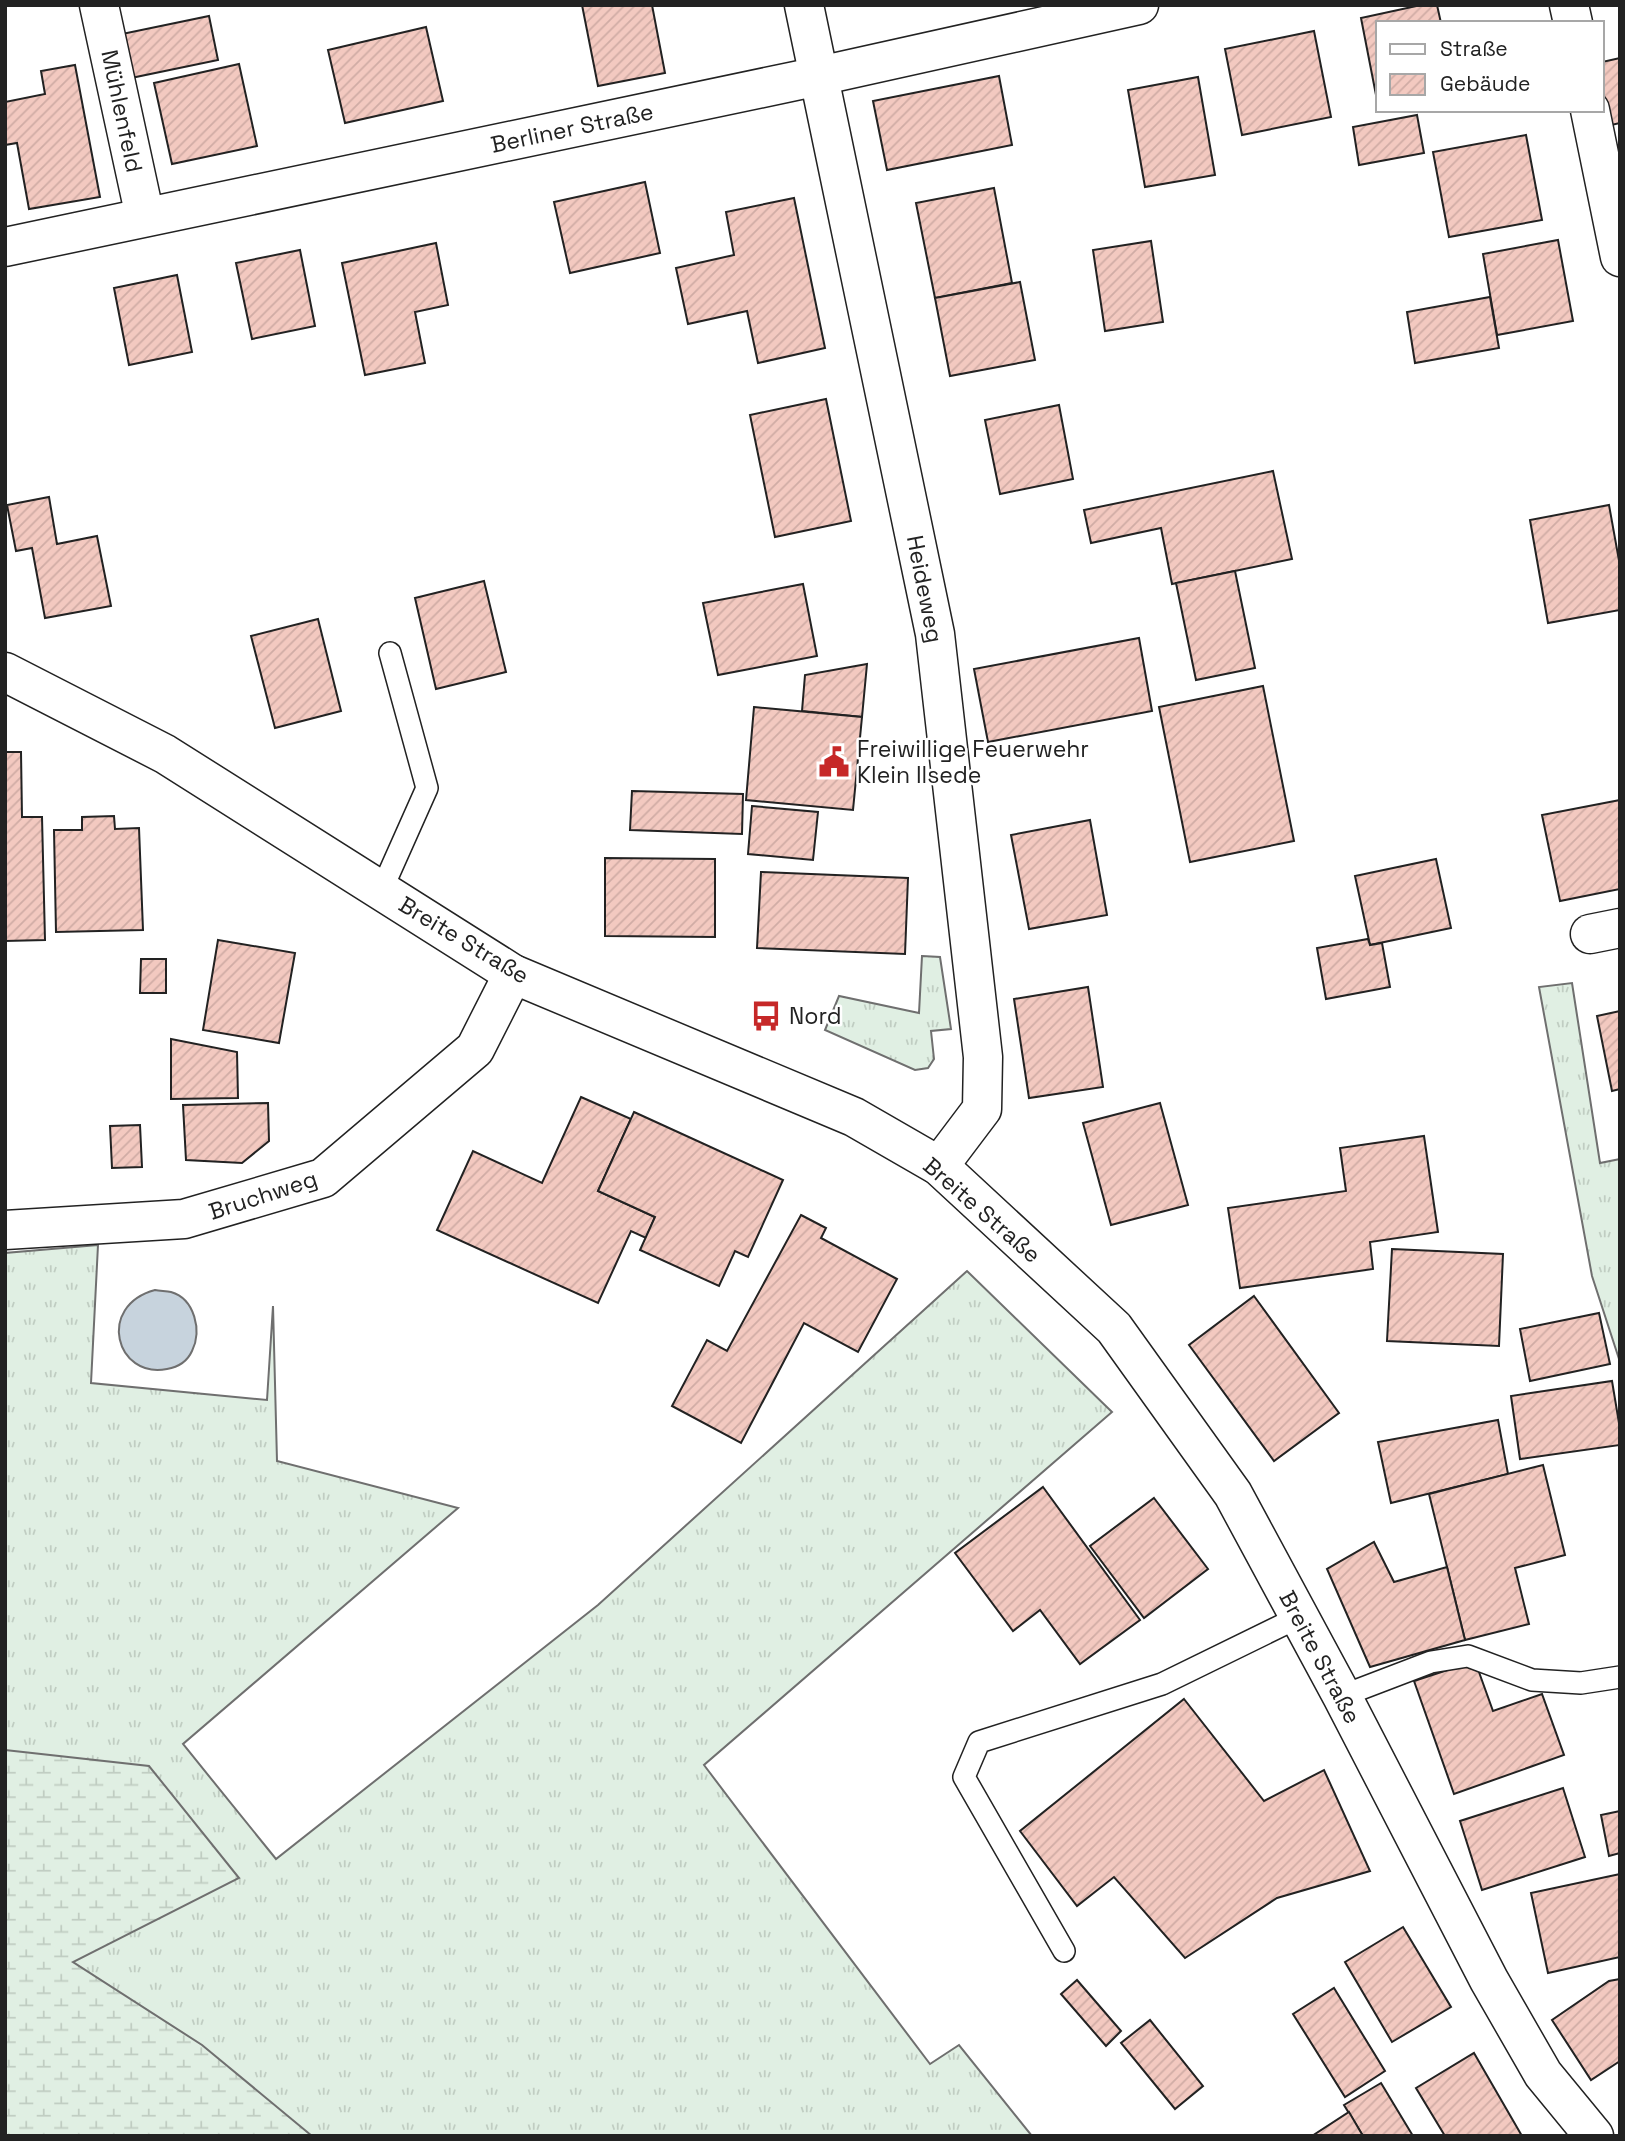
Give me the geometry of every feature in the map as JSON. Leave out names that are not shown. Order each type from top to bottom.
[{"type":"street","name":"Mühlenfeld","points":[[99,5],[145,217]]},
{"type":"street","name":"Heideweg","points":[[804,5],[935,634],[983,1057],[982,1109],[939,1166]]},
{"type":"street","name":"Berliner Straße","points":[[5,247],[819,76],[1139,5]]},
{"type":"street","points":[[1590,112],[1620,257]]},
{"type":"street","name":"Breite Straße","points":[[5,672],[165,754],[513,974],[855,1117],[939,1166],[1114,1328],[1233,1494],[1342,1696],[1489,1980],[1543,2074],[1594,2136]]},
{"type":"street","name":"Bruchweg","points":[[5,1230],[184,1219],[323,1178],[475,1049],[513,974]]},
{"type":"lane","points":[[382,889],[427,788],[390,653]]},
{"type":"lane","points":[[1065,1951],[964,1777],[979,1742],[1162,1684],[1299,1618]]},
{"type":"lane","points":[[1342,1696],[1432,1662],[1468,1656],[1532,1680],[1581,1682],[1620,1677]]},
{"type":"green space","points":[[922,956],[940,957],[951,1029],[931,1031],[934,1059],[928,1068],[915,1070],[825,1030],[839,996],[919,1013]]},
{"type":"green space","points":[[1572,983],[1600,1163],[1620,1159],[1620,1362],[1592,1276],[1539,987]]},
{"type":"green space","points":[[98,1245],[91,1383],[267,1400],[273,1306],[277,1461],[458,1508],[183,1744],[276,1859],[598,1605],[967,1271],[1112,1412],[704,1765],[930,2064],[959,2045],[1032,2136],[5,2136],[5,1253]]},
{"type":"green space","points":[[5,1750],[149,1766],[239,1878],[73,1962],[202,2045],[312,2136],[5,2136]]},
{"type":"shaded area","points":[[155,1290],[171,1292],[186,1301],[196,1325],[195,1343],[190,1355],[182,1363],[167,1369],[149,1369],[135,1363],[125,1353],[120,1339],[119,1325],[125,1310],[136,1298]]},
{"type":"building","points":[[582,5],[652,5],[665,73],[598,86]]},
{"type":"building","points":[[1421,5],[1437,5],[1441,21],[1376,21],[1376,95],[1361,18]]},
{"type":"building","points":[[209,16],[218,60],[131,78],[122,34]]},
{"type":"building","points":[[426,27],[443,101],[345,123],[328,50]]},
{"type":"building","points":[[1314,31],[1331,117],[1242,135],[1225,49]]},
{"type":"building","points":[[1620,58],[1620,123],[1607,126],[1604,112],[1604,62]]},
{"type":"building","points":[[239,64],[257,146],[172,164],[154,83]]},
{"type":"building","points":[[75,65],[100,197],[29,209],[17,143],[5,145],[5,102],[45,94],[41,71]]},
{"type":"building","points":[[999,76],[1012,145],[887,170],[873,101]]},
{"type":"building","points":[[1198,77],[1215,175],[1145,187],[1128,90]]},
{"type":"building","points":[[1417,115],[1424,153],[1359,165],[1353,127]]},
{"type":"building","points":[[1526,135],[1542,220],[1449,237],[1433,152]]},
{"type":"building","points":[[645,182],[660,253],[570,273],[554,202]]},
{"type":"building","points":[[994,188],[1012,283],[935,298],[916,203]]},
{"type":"building","points":[[794,198],[825,348],[758,363],[747,311],[688,324],[676,268],[734,255],[726,212]]},
{"type":"building","points":[[1558,240],[1573,321],[1497,335],[1483,254]]},
{"type":"building","points":[[1151,241],[1163,322],[1105,331],[1093,250]]},
{"type":"building","points":[[436,243],[448,305],[415,312],[425,363],[365,375],[342,263]]},
{"type":"building","points":[[300,250],[315,326],[252,339],[236,263]]},
{"type":"building","points":[[177,275],[192,352],[129,365],[114,288]]},
{"type":"building","points":[[1020,282],[1035,360],[950,376],[935,298]]},
{"type":"building","points":[[1490,297],[1499,348],[1415,363],[1407,312]]},
{"type":"building","points":[[826,399],[851,521],[775,537],[750,415]]},
{"type":"building","points":[[1059,405],[1073,479],[1000,494],[985,420]]},
{"type":"building","points":[[1273,471],[1292,559],[1172,584],[1161,528],[1091,543],[1084,510]]},
{"type":"building","points":[[49,497],[57,544],[97,536],[111,606],[45,618],[32,548],[16,551],[7,505]]},
{"type":"building","points":[[1609,505],[1620,566],[1620,610],[1548,623],[1530,520]]},
{"type":"building","points":[[1235,571],[1255,668],[1196,680],[1176,583]]},
{"type":"building","points":[[484,581],[506,672],[436,689],[415,598]]},
{"type":"building","points":[[803,584],[817,656],[718,675],[703,603]]},
{"type":"building","points":[[318,619],[341,711],[275,728],[251,636]]},
{"type":"building","points":[[1139,638],[1152,711],[988,742],[974,669]]},
{"type":"building","points":[[867,664],[862,717],[802,711],[805,675]]},
{"type":"building","points":[[1263,686],[1294,841],[1190,862],[1159,707]]},
{"type":"building","points":[[754,707],[862,717],[853,810],[746,800]]},
{"type":"building","points":[[5,752],[21,752],[22,817],[42,817],[45,940],[5,941]]},
{"type":"building","points":[[632,791],[743,794],[742,834],[630,830]]},
{"type":"building","points":[[1620,800],[1620,889],[1560,901],[1542,815]]},
{"type":"building","points":[[752,806],[818,812],[813,860],[748,854]]},
{"type":"building","points":[[114,816],[115,829],[139,828],[143,930],[56,932],[54,830],[82,830],[82,817]]},
{"type":"building","points":[[1090,820],[1107,915],[1029,929],[1011,835]]},
{"type":"building","points":[[605,858],[715,859],[715,937],[605,936]]},
{"type":"building","points":[[1436,859],[1451,928],[1370,945],[1355,876]]},
{"type":"building","points":[[761,872],[908,878],[905,954],[757,948]]},
{"type":"building","points":[[1368,939],[1370,945],[1382,943],[1390,987],[1326,999],[1317,948]]},
{"type":"building","points":[[218,940],[295,953],[279,1043],[203,1030]]},
{"type":"building","points":[[141,959],[166,959],[166,993],[140,993]]},
{"type":"building","points":[[1088,987],[1103,1087],[1029,1098],[1014,999]]},
{"type":"building","points":[[1620,1011],[1620,1089],[1612,1091],[1597,1016]]},
{"type":"building","points":[[171,1039],[237,1052],[238,1098],[171,1099]]},
{"type":"building","points":[[581,1097],[631,1119],[598,1191],[655,1217],[646,1238],[631,1231],[598,1303],[437,1230],[473,1151],[542,1183]]},
{"type":"building","points":[[268,1103],[269,1141],[242,1163],[186,1160],[183,1105]]},
{"type":"building","points":[[1160,1103],[1188,1205],[1111,1225],[1083,1123]]},
{"type":"building","points":[[634,1112],[783,1180],[748,1257],[735,1251],[719,1286],[640,1250],[655,1217],[598,1191]]},
{"type":"building","points":[[140,1125],[142,1167],[112,1168],[110,1126]]},
{"type":"building","points":[[1424,1136],[1438,1232],[1370,1242],[1373,1269],[1240,1288],[1228,1208],[1346,1191],[1340,1148]]},
{"type":"building","points":[[801,1215],[826,1228],[821,1238],[897,1279],[858,1352],[804,1323],[741,1443],[672,1406],[707,1340],[727,1351]]},
{"type":"building","points":[[1392,1249],[1503,1254],[1499,1346],[1387,1341]]},
{"type":"building","points":[[1254,1296],[1339,1413],[1274,1461],[1189,1345]]},
{"type":"building","points":[[1599,1313],[1610,1364],[1530,1381],[1520,1329]]},
{"type":"building","points":[[1612,1381],[1620,1445],[1520,1459],[1511,1396]]},
{"type":"building","points":[[1498,1420],[1508,1474],[1391,1503],[1378,1442]]},
{"type":"building","points":[[1543,1465],[1565,1555],[1515,1568],[1529,1624],[1465,1640],[1429,1494]]},
{"type":"building","points":[[1043,1487],[1140,1620],[1080,1664],[1040,1610],[1013,1631],[955,1553]]},
{"type":"building","points":[[1154,1498],[1208,1569],[1144,1618],[1090,1546]]},
{"type":"building","points":[[1374,1542],[1394,1582],[1447,1567],[1465,1640],[1370,1667],[1327,1569]]},
{"type":"building","points":[[1475,1661],[1493,1711],[1542,1694],[1564,1755],[1454,1794],[1414,1681]]},
{"type":"building","points":[[1184,1699],[1264,1801],[1324,1770],[1370,1871],[1277,1898],[1185,1958],[1114,1877],[1077,1906],[1020,1831]]},
{"type":"building","points":[[1563,1788],[1585,1857],[1482,1890],[1460,1821]]},
{"type":"building","points":[[1620,1811],[1620,1853],[1609,1856],[1601,1815]]},
{"type":"building","points":[[1620,1874],[1620,1957],[1548,1973],[1531,1893]]},
{"type":"building","points":[[1403,1927],[1451,2007],[1392,2042],[1345,1962]]},
{"type":"building","points":[[1620,1979],[1620,2061],[1591,2080],[1552,2020],[1609,1981]]},
{"type":"building","points":[[1077,1980],[1121,2031],[1106,2046],[1061,1994]]},
{"type":"building","points":[[1334,1988],[1385,2071],[1345,2097],[1293,2014]]},
{"type":"building","points":[[1150,2020],[1203,2086],[1175,2109],[1121,2043]]},
{"type":"building","points":[[1474,2053],[1522,2136],[1445,2136],[1416,2088]]},
{"type":"building","points":[[1381,2083],[1413,2136],[1363,2136],[1344,2105]]},
{"type":"building","points":[[1349,2112],[1363,2136],[1312,2136]]},
{"type":"place","name":"Freiwillige Feuerwehr Klein Ilsede","points":[[834,762]]},
{"type":"place","name":"Nord","points":[[766,1016]]}]
